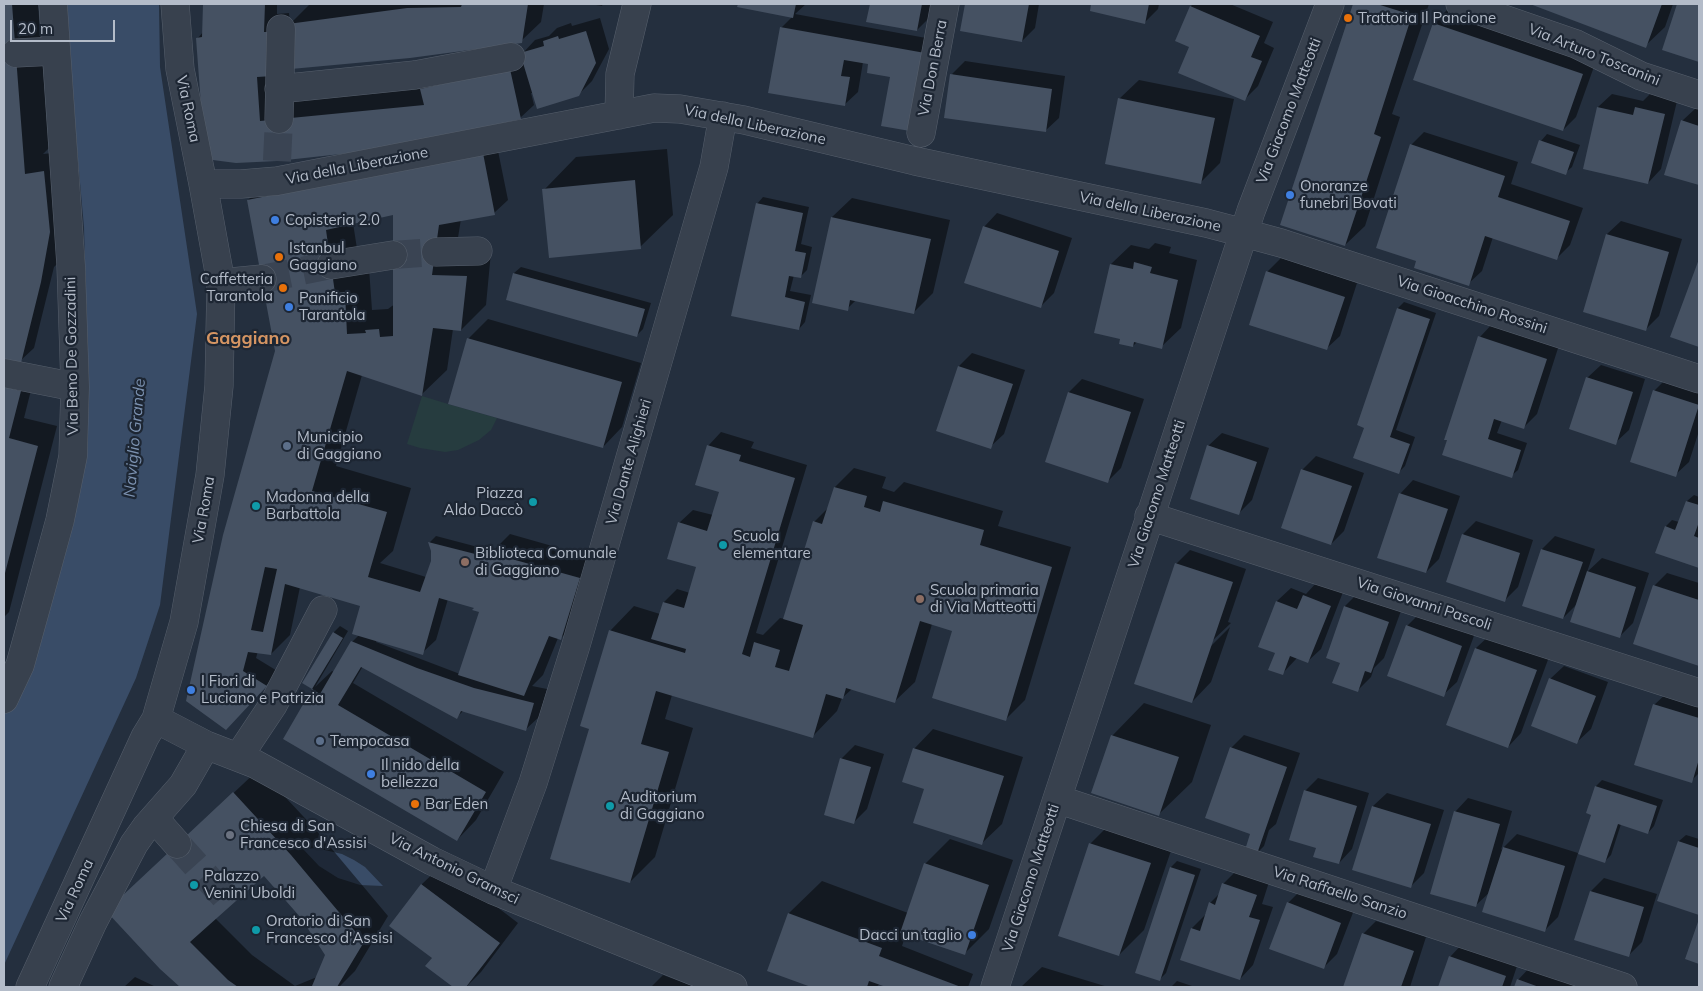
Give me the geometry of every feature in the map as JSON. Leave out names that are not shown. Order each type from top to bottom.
[{"type":"street","name":"Via Beno De Gozzadini","points":[[4,699],[20,665],[60,520],[73,456],[75,387],[71,266],[53,4]]},
{"type":"street","name":"Via Roma","points":[[30,987],[145,738],[156,719],[184,622],[210,475],[219,386],[221,283],[180,69],[176,4]]},
{"type":"street","points":[[619,115],[620,74],[638,4]]},
{"type":"street","name":"Via Don Berra","points":[[921,133],[945,4]]},
{"type":"street","name":"Via Arturo Toscanini","points":[[1460,4],[1576,44],[1641,76],[1699,95]]},
{"type":"street","name":"Via Giacomo Matteotti","points":[[995,987],[1244,232],[1326,5]]},
{"type":"street","points":[[279,119],[281,29]]},
{"type":"street","points":[[16,53],[56,52]]},
{"type":"street","points":[[280,89],[415,75],[511,57]]},
{"type":"street","name":"Via della Liberazione","points":[[203,184],[241,184],[277,171],[654,108],[680,109],[744,120],[915,161],[1244,232]]},
{"type":"street","name":"Via Dante Alighieri","points":[[493,890],[533,783],[576,645],[714,167],[723,116]]},
{"type":"street","name":"Via Gioacchino Rossini","points":[[1244,232],[1699,379]]},
{"type":"street","points":[[436,252],[478,251]]},
{"type":"street","points":[[331,265],[393,255]]},
{"type":"street","points":[[221,283],[262,279]]},
{"type":"street","points":[[4,373],[75,387]]},
{"type":"street","name":"Via Giovanni Pascoli","points":[[1149,516],[1699,693]]},
{"type":"street","points":[[238,756],[273,706],[323,610]]},
{"type":"street","name":"Via Antonio Gramsci","points":[[156,719],[206,744],[238,756],[432,860],[493,890],[733,987]]},
{"type":"street","name":"Via Roma","points":[[63,987],[93,922],[134,844],[183,784],[206,744]]},
{"type":"street","name":"Via Raffaello Sanzio","points":[[1057,800],[1623,987]]},
{"type":"street","points":[[154,818],[177,844]]},
{"type":"green space","points":[[422,396],[497,418],[491,430],[479,440],[458,450],[445,452],[420,448],[407,444]]},
{"type":"water","name":"Naviglio Grande","points":[[64,4],[159,4],[160,67],[197,314],[160,605],[136,678],[4,965],[4,716],[27,665],[87,340],[84,227]]},
{"type":"water","points":[[316,848],[342,854],[354,860],[365,867],[383,886],[360,885],[338,878],[319,866],[303,849]]},
{"type":"building","points":[[4,4],[12,4],[25,174],[44,171],[50,232],[41,282],[21,363],[4,359]]},
{"type":"building","points":[[203,4],[265,4],[264,32],[270,32],[273,76],[257,77],[260,121],[424,105],[420,89],[510,69],[521,119],[387,149],[277,161],[236,163],[205,159],[196,38],[202,37]]},
{"type":"building","points":[[462,4],[528,4],[522,43],[410,58],[291,69],[288,24],[407,8],[461,7]]},
{"type":"building","points":[[738,4],[796,4],[793,18],[737,7]]},
{"type":"building","points":[[870,4],[922,4],[917,31],[866,22]]},
{"type":"building","points":[[965,4],[1029,4],[1022,42],[960,31]]},
{"type":"building","points":[[1091,4],[1149,4],[1145,24],[1090,11]]},
{"type":"building","points":[[1353,4],[1377,4],[1412,15],[1374,134],[1381,137],[1345,246],[1280,225]]},
{"type":"building","points":[[1530,4],[1662,4],[1646,48]]},
{"type":"building","points":[[1677,4],[1699,4],[1699,62],[1662,50]]},
{"type":"building","points":[[1190,6],[1260,36],[1251,57],[1262,61],[1245,101],[1178,73],[1189,47],[1175,41]]},
{"type":"building","points":[[1433,23],[1583,74],[1563,131],[1413,80]]},
{"type":"building","points":[[780,27],[925,53],[910,131],[881,126],[890,77],[867,73],[868,64],[844,60],[841,76],[850,77],[845,106],[768,93]]},
{"type":"building","points":[[586,31],[596,63],[579,96],[537,109],[520,53],[544,46],[543,41],[558,36],[559,39]]},
{"type":"building","points":[[950,74],[1052,89],[1046,132],[944,118]]},
{"type":"building","points":[[1118,98],[1215,118],[1201,184],[1105,164]]},
{"type":"building","points":[[1597,107],[1633,115],[1635,107],[1665,114],[1648,184],[1583,169]]},
{"type":"building","points":[[1681,120],[1699,126],[1699,185],[1664,175]]},
{"type":"building","points":[[1539,140],[1574,152],[1566,175],[1531,163]]},
{"type":"building","points":[[1410,144],[1505,176],[1498,197],[1570,221],[1557,260],[1485,236],[1469,286],[1414,268],[1416,261],[1376,248]]},
{"type":"building","points":[[483,153],[495,215],[439,225],[432,275],[467,276],[461,331],[433,328],[422,396],[347,371],[312,491],[387,512],[368,577],[420,592],[431,561],[431,551],[428,542],[487,557],[490,553],[580,578],[561,640],[549,636],[524,696],[458,675],[479,612],[472,610],[474,608],[439,598],[423,655],[352,634],[360,606],[285,584],[271,655],[248,652],[243,671],[267,686],[226,730],[186,701],[223,535],[275,351],[247,200]],"holes":[[[393,215],[393,336],[380,337],[379,329],[365,330],[366,333],[347,334],[345,292],[335,293],[326,230]],[[265,567],[277,569],[263,632],[251,630]]]},
{"type":"building","points":[[635,180],[641,249],[549,258],[542,189]]},
{"type":"building","points":[[756,203],[803,213],[795,251],[806,253],[801,278],[789,276],[785,297],[805,302],[799,330],[731,316]]},
{"type":"building","points":[[831,217],[931,239],[914,314],[850,300],[848,311],[812,303]]},
{"type":"building","points":[[983,226],[1059,251],[1041,308],[964,283]]},
{"type":"building","points":[[1606,234],[1669,252],[1646,331],[1583,312]]},
{"type":"building","points":[[1699,259],[1699,347],[1670,337]]},
{"type":"building","points":[[1134,262],[1152,267],[1150,273],[1178,280],[1162,349],[1134,342],[1133,347],[1119,344],[1120,339],[1094,333],[1110,264],[1133,269]]},
{"type":"building","points":[[1266,271],[1345,297],[1327,350],[1249,325]]},
{"type":"building","points":[[513,273],[645,309],[637,337],[506,300]]},
{"type":"building","points":[[1397,308],[1430,319],[1390,437],[1410,444],[1399,474],[1353,458],[1364,428],[1357,425]]},
{"type":"building","points":[[1478,336],[1547,359],[1524,429],[1494,419],[1488,439],[1521,450],[1512,478],[1442,455],[1447,440],[1444,440]]},
{"type":"building","points":[[467,338],[622,382],[603,448],[448,404]]},
{"type":"building","points":[[958,366],[1013,384],[991,449],[936,431]]},
{"type":"building","points":[[1586,377],[1633,392],[1616,445],[1569,429]]},
{"type":"building","points":[[4,387],[21,391],[9,438],[38,446],[4,577]]},
{"type":"building","points":[[1653,390],[1699,405],[1676,477],[1630,462]]},
{"type":"building","points":[[1068,392],[1131,412],[1108,483],[1045,462]]},
{"type":"building","points":[[707,445],[741,455],[739,461],[795,478],[742,654],[750,657],[754,642],[780,650],[775,667],[789,671],[803,625],[783,619],[813,521],[822,524],[834,487],[867,496],[864,507],[880,512],[883,501],[984,530],[980,545],[1052,567],[1006,721],[932,698],[952,631],[920,621],[895,703],[846,688],[843,699],[826,694],[813,738],[656,691],[641,744],[669,752],[630,883],[550,859],[589,729],[580,726],[609,630],[685,653],[686,649],[651,639],[663,602],[684,608],[696,567],[667,559],[678,522],[707,531],[719,492],[695,485]]},
{"type":"building","points":[[1207,445],[1257,462],[1239,515],[1190,499]]},
{"type":"building","points":[[1301,469],[1352,486],[1331,545],[1281,528]]},
{"type":"building","points":[[1399,493],[1448,509],[1426,573],[1377,558]]},
{"type":"building","points":[[1686,501],[1699,505],[1699,522],[1694,536],[1699,538],[1699,568],[1655,553],[1665,526],[1675,530]]},
{"type":"building","points":[[1462,534],[1520,553],[1505,602],[1446,582]]},
{"type":"building","points":[[1541,549],[1583,562],[1563,619],[1522,606]]},
{"type":"building","points":[[1175,563],[1233,582],[1192,703],[1134,684]]},
{"type":"building","points":[[1587,571],[1636,587],[1620,638],[1570,622]]},
{"type":"building","points":[[1653,585],[1699,600],[1699,666],[1633,644]]},
{"type":"building","points":[[1303,595],[1331,606],[1308,663],[1290,656],[1283,675],[1268,670],[1275,653],[1258,647],[1276,601],[1297,609]]},
{"type":"building","points":[[1344,606],[1389,622],[1371,673],[1365,671],[1358,692],[1332,683],[1340,663],[1326,658]]},
{"type":"building","points":[[1406,625],[1462,646],[1444,697],[1387,676]]},
{"type":"building","points":[[333,632],[343,638],[312,689],[302,683]]},
{"type":"building","points":[[351,641],[417,668],[474,688],[534,703],[526,731],[461,711],[457,719],[361,667],[338,705],[486,792],[457,841],[283,739],[312,689],[320,694]]},
{"type":"building","points":[[1475,648],[1537,670],[1508,748],[1446,725]]},
{"type":"building","points":[[1549,678],[1596,696],[1577,744],[1531,726]]},
{"type":"building","points":[[1653,704],[1699,718],[1699,759],[1692,783],[1634,765]]},
{"type":"building","points":[[1111,735],[1179,757],[1159,816],[1091,793]]},
{"type":"building","points":[[1230,747],[1287,767],[1257,854],[1245,850],[1250,834],[1205,818]]},
{"type":"building","points":[[913,748],[1004,776],[982,845],[913,823],[924,789],[902,782]]},
{"type":"building","points":[[840,758],[871,767],[854,824],[824,815]]},
{"type":"building","points":[[1595,786],[1657,806],[1648,834],[1618,824],[1605,863],[1578,854],[1591,815],[1586,813]]},
{"type":"building","points":[[1304,790],[1357,806],[1339,864],[1313,857],[1316,848],[1289,840]]},
{"type":"building","name":"Palazzo Venini Uboldi","points":[[233,792],[291,855],[364,942],[337,987],[312,986],[325,955],[301,918],[264,876],[190,942],[228,980],[238,987],[180,987],[160,969],[106,911]]},
{"type":"building","points":[[1372,806],[1431,824],[1411,888],[1352,870]]},
{"type":"building","points":[[1454,811],[1500,824],[1476,907],[1430,894]]},
{"type":"building","points":[[1678,841],[1699,848],[1699,915],[1657,901]]},
{"type":"building","points":[[1089,843],[1151,863],[1119,956],[1058,936]]},
{"type":"building","points":[[1503,847],[1565,866],[1545,932],[1482,912]]},
{"type":"building","points":[[924,863],[989,885],[965,955],[900,933]]},
{"type":"building","points":[[1170,867],[1195,875],[1160,981],[1135,973]]},
{"type":"building","points":[[1222,883],[1257,895],[1249,917],[1260,920],[1240,980],[1180,960],[1191,928],[1200,931],[1209,902],[1215,905]]},
{"type":"building","points":[[421,884],[500,943],[466,987],[453,987],[425,966],[432,958],[389,926]]},
{"type":"building","points":[[1590,891],[1644,907],[1629,957],[1574,940]]},
{"type":"building","points":[[1287,902],[1341,923],[1324,969],[1269,949]]},
{"type":"building","points":[[788,913],[882,948],[879,956],[961,987],[886,987],[869,981],[867,987],[811,987],[767,971]]},
{"type":"building","points":[[1699,919],[1699,964],[1685,959]]},
{"type":"building","points":[[1362,933],[1414,951],[1401,987],[1343,987]]},
{"type":"building","points":[[1449,956],[1506,976],[1502,987],[1438,987]]},
{"type":"building","points":[[1517,979],[1539,987],[1514,987]]},
{"type":"tunnel","points":[[277,161],[279,119]]},
{"type":"tunnel","points":[[393,255],[436,252]]},
{"type":"tunnel","points":[[262,279],[331,265]]},
{"type":"tunnel","points":[[177,844],[232,905]]},
{"type":"place","name":"Trattoria Il Pancione","points":[[1348,18]]},
{"type":"place","name":"Onoranze funebri Bovati","points":[[1290,195]]},
{"type":"place","name":"Copisteria 2.0","points":[[275,220]]},
{"type":"place","name":"Istanbul Gaggiano","points":[[279,257]]},
{"type":"place","name":"Caffetteria Tarantola","points":[[283,288]]},
{"type":"place","name":"Panificio Tarantola","points":[[289,307]]},
{"type":"place","name":"Municipio di Gaggiano","points":[[287,446]]},
{"type":"place","name":"Piazza Aldo Daccò","points":[[533,502]]},
{"type":"place","name":"Madonna della Barbattola","points":[[256,506]]},
{"type":"place","name":"Scuola elementare","points":[[723,545]]},
{"type":"place","name":"Biblioteca Comunale di Gaggiano","points":[[465,562]]},
{"type":"place","name":"Scuola primaria di Via Matteotti","points":[[920,599]]},
{"type":"place","name":"I Fiori di Luciano e Patrizia","points":[[191,690]]},
{"type":"place","name":"Tempocasa","points":[[320,741]]},
{"type":"place","name":"Il nido della bellezza","points":[[371,774]]},
{"type":"place","name":"Bar Eden","points":[[415,804]]},
{"type":"place","name":"Auditorium di Gaggiano","points":[[610,806]]},
{"type":"place","name":"Chiesa di San Francesco d'Assisi","points":[[230,835]]},
{"type":"place","name":"Palazzo Venini Uboldi","points":[[194,885]]},
{"type":"place","name":"Oratorio di San Francesco d'Assisi","points":[[256,930]]},
{"type":"place","name":"Dacci un taglio","points":[[972,935]]},
{"type":"district","name":"Gaggiano","points":[[248,339]]}]
